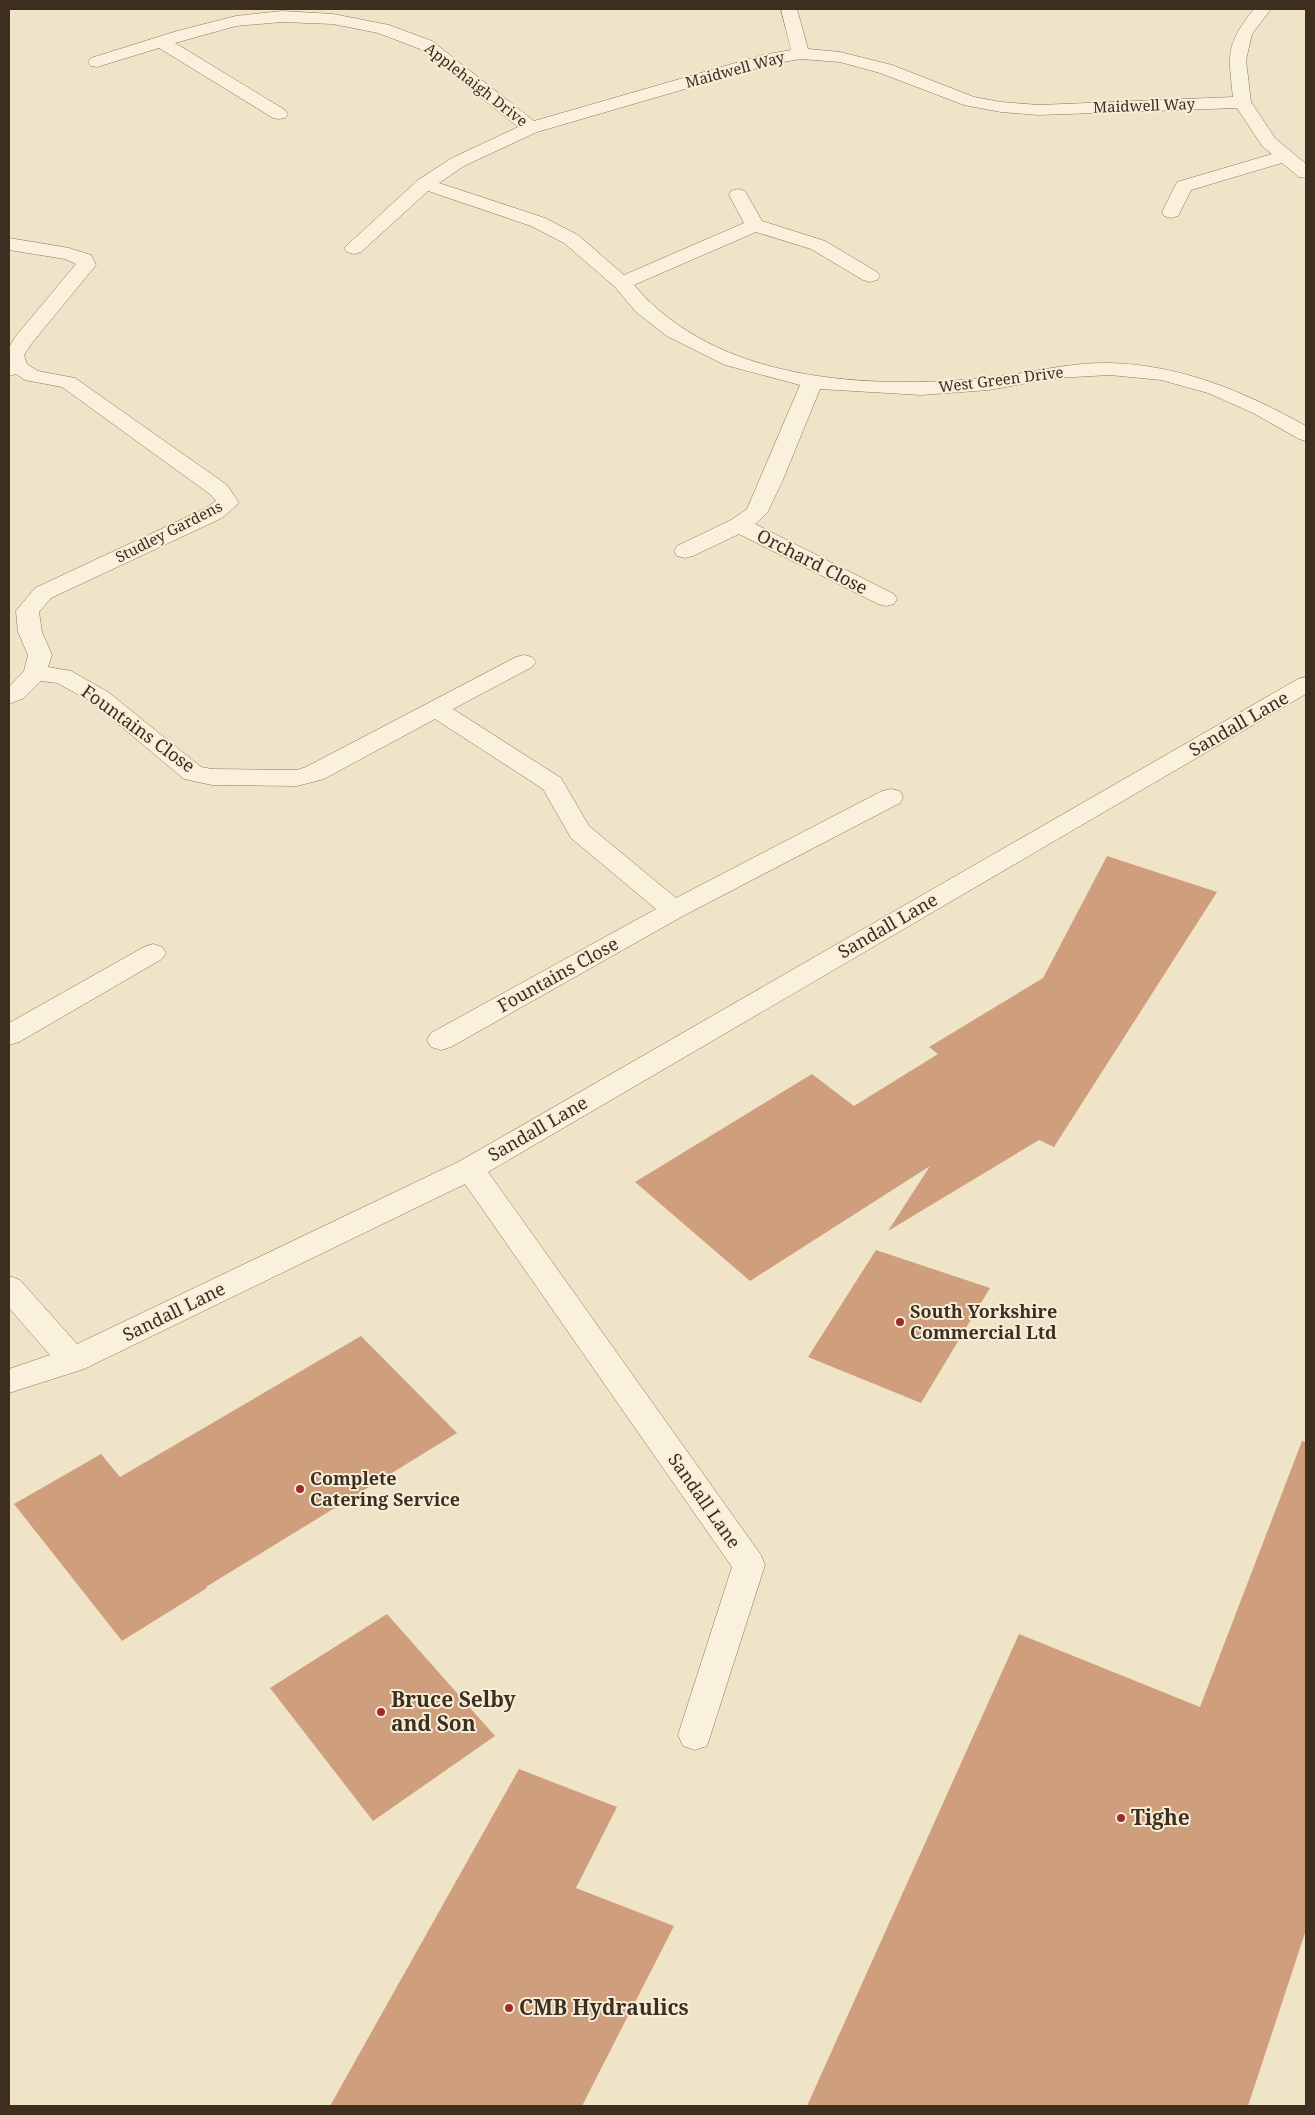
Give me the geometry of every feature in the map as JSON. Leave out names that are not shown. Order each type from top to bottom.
[{"type":"street","points":[[789,9],[801,54]]},
{"type":"street","points":[[1263,9],[1244,33],[1237,60],[1242,102],[1268,142],[1306,173]]},
{"type":"street","name":"Applehaigh Drive","points":[[97,62],[238,21],[332,14],[408,35],[426,45],[531,128]]},
{"type":"street","points":[[162,42],[279,114]]},
{"type":"street","name":"Maidwell Way","points":[[354,248],[425,184],[458,162],[531,128],[769,59],[801,54],[840,57],[886,70],[970,101],[1001,107],[1039,110],[1242,102]]},
{"type":"street","points":[[1171,212],[1184,186],[1286,156]]},
{"type":"street","name":"West Green Drive","points":[[425,184],[538,222],[571,239],[622,283],[643,308],[674,332],[732,361],[812,382],[869,388],[921,389],[989,384],[1055,372],[1110,369],[1162,374],[1214,389],[1260,409],[1306,436]]},
{"type":"street","points":[[738,196],[755,225]]},
{"type":"street","points":[[622,283],[755,225],[818,245],[870,276]]},
{"type":"street","name":"Studley Gardens","points":[[9,244],[69,254],[84,259],[86,265],[23,340],[14,355],[13,369],[32,376],[68,382],[219,490],[228,503],[214,513],[43,593],[27,611],[30,632],[40,655],[35,673]]},
{"type":"street","name":"Orchard Close","points":[[685,551],[739,525],[756,513],[772,482],[812,382]]},
{"type":"street","name":"Orchard Close","points":[[739,525],[886,599]]},
{"type":"street","name":"Fountains Close","points":[[35,673],[63,676],[100,697],[194,773],[212,776],[297,778],[316,773],[524,662]]},
{"type":"street","points":[[9,697],[16,693],[35,673]]},
{"type":"street","name":"Sandall Lane","points":[[9,1381],[73,1360],[470,1169],[1306,684]]},
{"type":"street","points":[[436,708],[552,784],[580,832],[674,910]]},
{"type":"street","name":"Fountains Close","points":[[441,1040],[674,910],[891,797]]},
{"type":"street","points":[[9,1035],[153,953]]},
{"type":"street","name":"Sandall Lane","points":[[470,1169],[750,1565],[695,1735]]},
{"type":"street","points":[[9,1288],[73,1360]]},
{"type":"building","points":[[1107,856],[1217,892],[1054,1147],[1039,1140],[888,1231],[930,1166],[750,1281],[635,1182],[812,1074],[854,1106],[938,1054],[929,1047],[1043,978]]},
{"type":"building","name":"South Yorkshire Commercial Ltd","points":[[876,1250],[990,1288],[921,1403],[808,1357]]},
{"type":"building","points":[[361,1336],[457,1433],[206,1587],[122,1641],[14,1504],[101,1454],[120,1477]]},
{"type":"building","name":"Tighe","points":[[1302,1441],[1306,1442],[1306,1930],[1248,2106],[807,2106],[1019,1634],[1200,1707]]},
{"type":"building","name":"Bruce Selby and Son","points":[[387,1614],[495,1736],[373,1821],[270,1688]]},
{"type":"building","name":"CMB Hydraulics","points":[[519,1769],[617,1807],[576,1888],[674,1926],[582,2106],[330,2106]]},
{"type":"place","name":"South Yorkshire Commercial Ltd","points":[[900,1322]]},
{"type":"place","name":"Complete Catering Service","points":[[300,1489]]},
{"type":"place","name":"Bruce Selby and Son","points":[[381,1712]]},
{"type":"place","name":"Tighe","points":[[1121,1818]]},
{"type":"place","name":"CMB Hydraulics","points":[[509,2008]]}]
